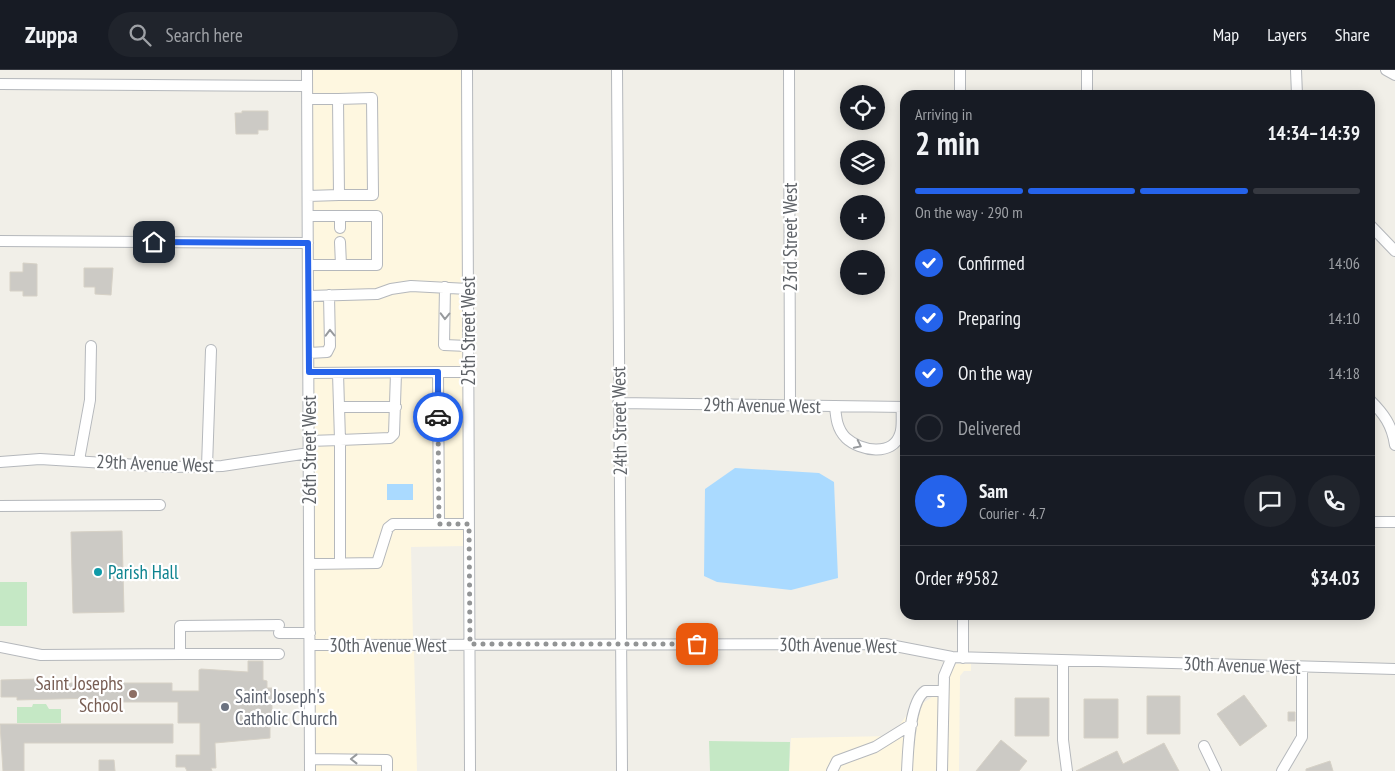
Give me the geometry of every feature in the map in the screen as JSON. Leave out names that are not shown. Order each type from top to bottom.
[{"type":"street","name":"26th Street West","points":[[307,70],[310,771]]},
{"type":"street","name":"25th Street West","points":[[467,70],[470,771]]},
{"type":"street","name":"24th Street West","points":[[617,70],[622,771]]},
{"type":"street","name":"23rd Street West","points":[[789,70],[790,405]]},
{"type":"street","points":[[960,70],[960,90]]},
{"type":"street","points":[[1086,70],[1087,90]]},
{"type":"street","points":[[1296,70],[1297,90]]},
{"type":"street","points":[[1386,70],[1395,75]]},
{"type":"street","points":[[0,84],[307,86]]},
{"type":"street","points":[[338,98],[338,195]]},
{"type":"street","points":[[307,99],[372,98],[373,195],[308,196]]},
{"type":"street","points":[[308,216],[377,216],[377,265],[308,265]]},
{"type":"street","points":[[340,216],[340,228]]},
{"type":"street","points":[[1375,230],[1395,251]]},
{"type":"street","points":[[0,240],[308,243]]},
{"type":"street","points":[[340,242],[341,265]]},
{"type":"street","points":[[309,296],[377,294],[391,288],[411,286],[468,289]]},
{"type":"street","points":[[445,288],[444,345],[468,346]]},
{"type":"street","points":[[309,353],[327,352],[330,346],[329,295]]},
{"type":"street","points":[[79,460],[90,400],[91,346]]},
{"type":"street","points":[[207,466],[211,350]]},
{"type":"street","points":[[309,372],[468,372]]},
{"type":"street","points":[[338,372],[340,563]]},
{"type":"street","points":[[309,441],[390,438],[396,430],[396,372]]},
{"type":"street","points":[[438,372],[439,524]]},
{"type":"street","name":"29th Avenue West","points":[[618,403],[900,407]]},
{"type":"street","points":[[835,406],[837,423],[846,438],[858,446],[870,450],[882,449],[894,444],[900,434]]},
{"type":"street","points":[[1375,406],[1388,420],[1393,432],[1395,445]]},
{"type":"street","points":[[339,407],[396,407]]},
{"type":"street","name":"29th Avenue West","points":[[0,462],[40,459],[171,467],[207,466],[309,453]]},
{"type":"street","points":[[0,506],[160,505]]},
{"type":"street","points":[[1375,522],[1395,522]]},
{"type":"street","points":[[309,564],[377,562],[388,528],[393,524],[469,524]]},
{"type":"street","points":[[942,771],[944,676],[958,657],[962,620]]},
{"type":"street","points":[[180,654],[180,626],[279,629],[310,633]]},
{"type":"street","name":"30th Avenue West","points":[[310,645],[885,644],[958,657],[1395,669]]},
{"type":"street","points":[[0,646],[41,655],[279,654]]},
{"type":"street","points":[[1063,660],[1063,740],[1067,771]]},
{"type":"street","points":[[1282,771],[1302,737],[1302,667]]},
{"type":"street","points":[[907,771],[908,741],[919,695],[924,691],[943,691]]},
{"type":"street","points":[[832,771],[837,761],[875,747],[912,724]]},
{"type":"street","points":[[1204,746],[1216,771]]},
{"type":"street","points":[[310,759],[386,760],[387,771]]},
{"type":"shaded area","points":[[313,70],[462,70],[464,546],[411,547],[413,639],[315,639]]},
{"type":"shaded area","points":[[315,651],[414,651],[417,771],[315,771]]},
{"type":"shaded area","points":[[956,664],[971,664],[971,671],[964,671],[960,676],[959,771],[789,771],[791,738],[891,736],[910,711],[937,694]]},
{"type":"green space","points":[[0,582],[27,582],[27,626],[0,626]]},
{"type":"green space","points":[[33,704],[46,704],[49,709],[61,709],[61,723],[17,723],[17,707],[32,707]]},
{"type":"green space","points":[[709,741],[790,742],[789,771],[710,771]]},
{"type":"water","points":[[735,468],[819,473],[834,482],[838,578],[791,590],[717,582],[704,576],[705,489]]},
{"type":"water","points":[[387,484],[413,484],[413,500],[387,500]]},
{"type":"building","points":[[242,111],[268,111],[268,130],[258,130],[258,134],[236,134],[235,113],[242,113]]},
{"type":"building","points":[[23,263],[37,264],[37,296],[23,296],[23,291],[10,291],[10,272],[23,272]]},
{"type":"building","points":[[84,268],[113,268],[111,295],[95,294],[95,287],[84,287]]},
{"type":"building","name":"Parish Hall","points":[[122,531],[124,612],[73,613],[71,532]]},
{"type":"building","points":[[248,661],[263,661],[263,680],[267,681],[267,688],[272,688],[270,738],[215,743],[216,768],[211,768],[212,771],[187,771],[185,767],[176,767],[176,755],[200,755],[200,723],[178,723],[178,702],[95,702],[95,698],[17,700],[17,697],[1,697],[1,680],[37,679],[37,683],[172,683],[172,691],[199,691],[199,670],[248,672]]},
{"type":"building","points":[[1244,695],[1267,726],[1240,746],[1217,714]]},
{"type":"building","points":[[1147,696],[1180,696],[1180,734],[1147,734]]},
{"type":"building","points":[[1015,698],[1049,698],[1049,736],[1015,736]]},
{"type":"building","points":[[1084,699],[1118,699],[1118,738],[1084,738]]},
{"type":"building","points":[[1288,712],[1295,712],[1295,721],[1288,721]]},
{"type":"building","points":[[0,724],[173,724],[173,743],[24,743],[24,771],[3,771]]},
{"type":"building","points":[[1001,740],[1027,761],[1019,771],[976,771]]},
{"type":"building","points":[[1164,743],[1179,771],[1076,771],[1117,751],[1123,764]]},
{"type":"building","points":[[99,760],[114,760],[115,771],[99,771]]},
{"type":"building","points":[[1330,761],[1333,771],[1306,771],[1306,769]]},
{"type":"way so far","points":[[438,417],[439,524],[469,524],[470,644],[697,644]]},
{"type":"place","name":"Parish Hall","points":[[98,572]]},
{"type":"place","name":"Saint Josephs School","points":[[133,694]]},
{"type":"place","name":"Saint Joseph's Catholic Church","points":[[225,707]]},
{"type":"route","points":[[154,242],[308,243],[309,372],[438,372],[438,417]]}]
